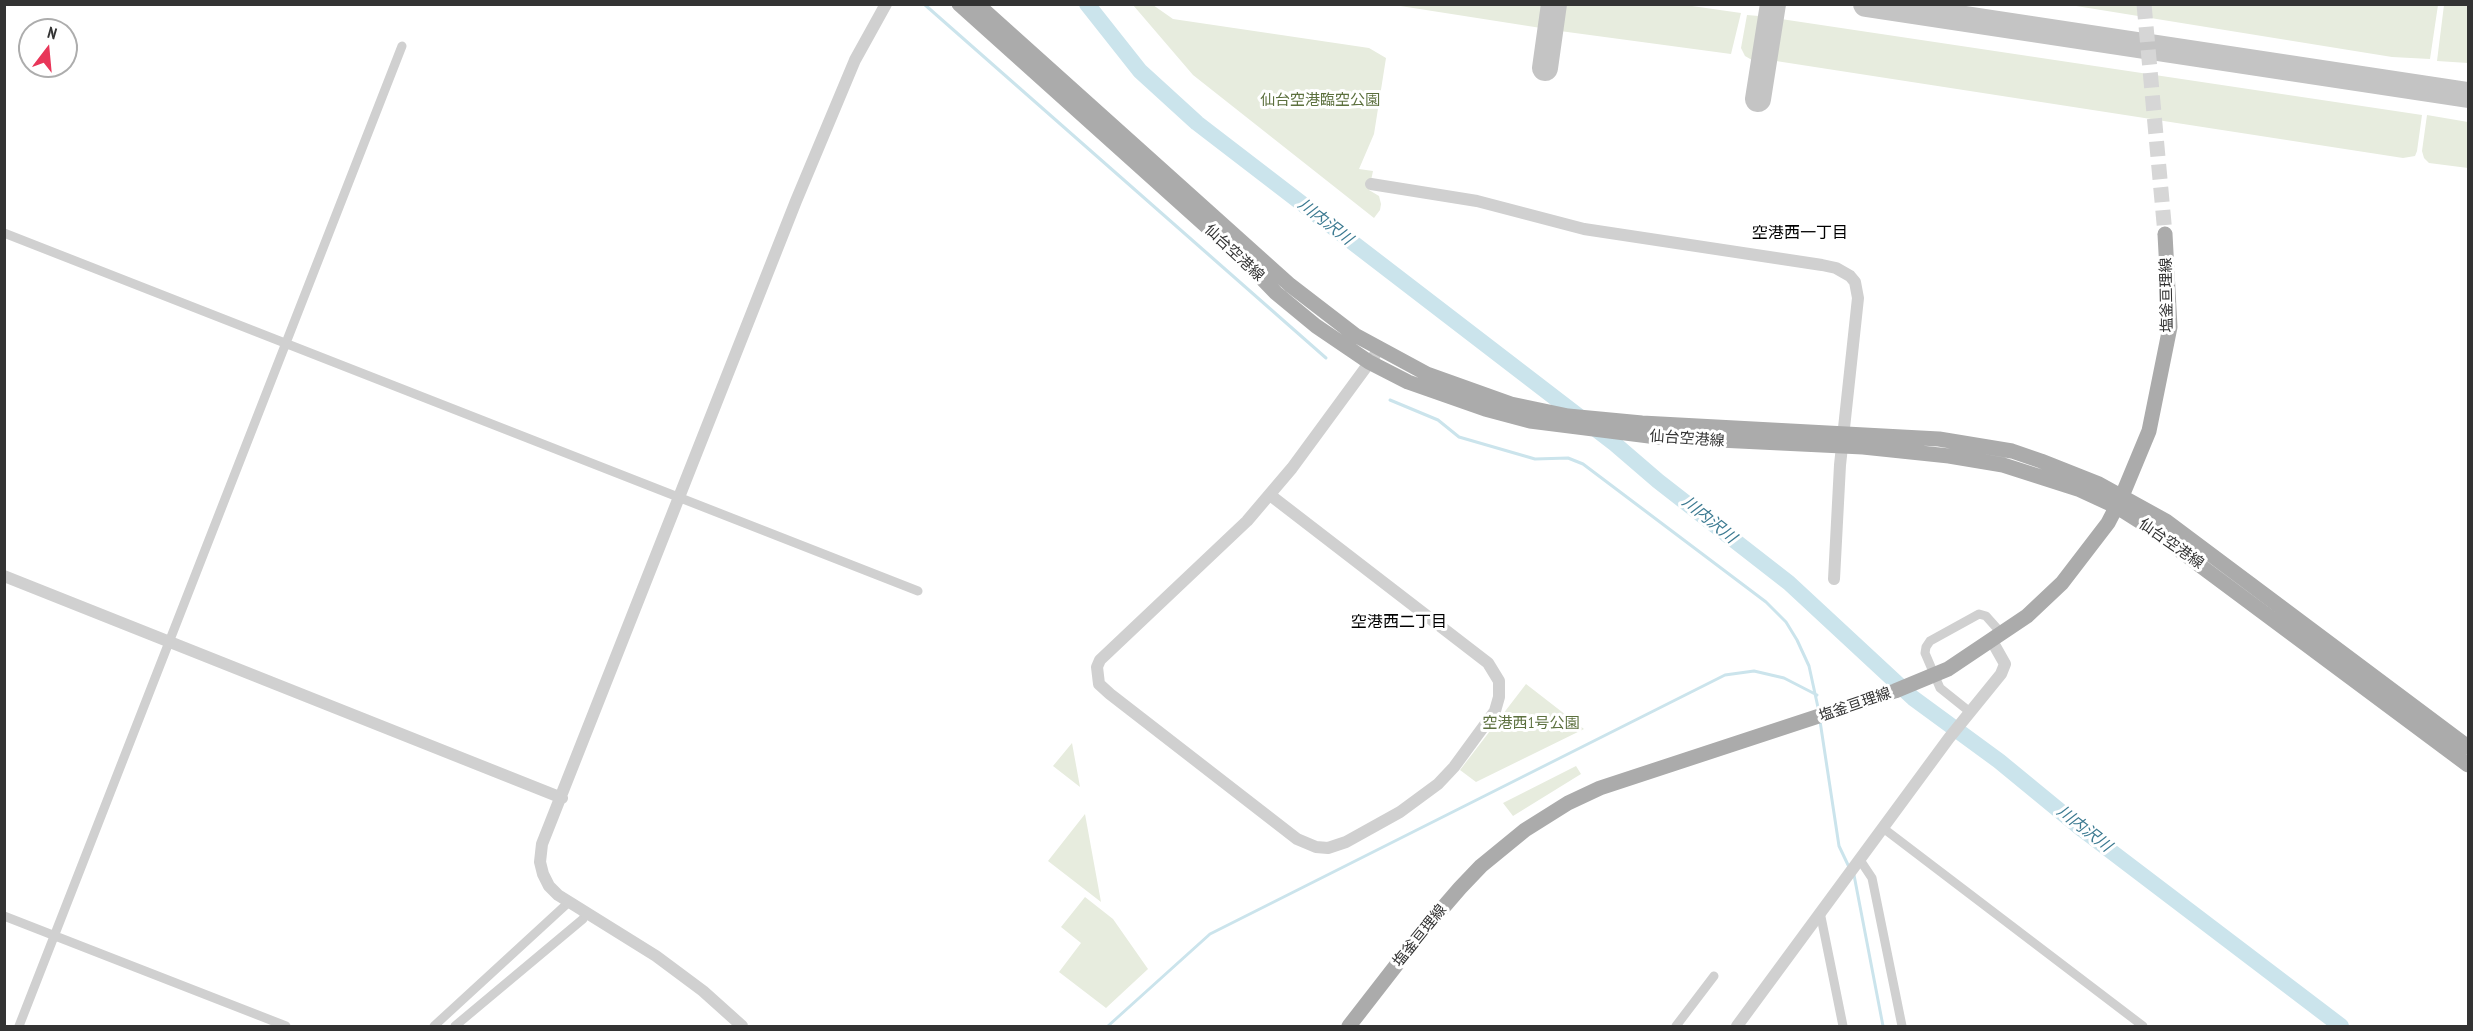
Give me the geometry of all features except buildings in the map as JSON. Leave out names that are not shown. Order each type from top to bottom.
[{"type":"main road","name":"仙台空港線","points":[[958,4],[1245,261],[1276,293],[1316,326],[1369,362],[1408,382],[1530,422],[1657,437],[1939,439],[2012,451],[2081,476],[2119,502],[2147,526],[2469,765]]},
{"type":"main road","name":"仙台空港線","points":[[977,4],[1290,285],[1355,335],[1379,350],[1427,374],[1511,404],[1568,416],[1843,440]]},
{"type":"main road","name":"塩釜亘理線","points":[[1349,1026],[1422,932],[1460,888],[1525,830],[1568,803],[1639,773],[1895,691],[1948,669],[1997,638],[2027,615],[2062,583],[2086,554],[2119,502],[2149,432],[2170,327],[2166,234]]},
{"type":"main road","name":"仙台空港線","points":[[2119,502],[2166,521],[2469,747]]},
{"type":"street","points":[[742,1026],[703,991],[656,956],[569,902],[549,886],[540,862],[542,844],[796,201],[855,60],[886,4]]},
{"type":"street","points":[[19,1026],[402,46]]},
{"type":"street","points":[[1371,184],[1477,201],[1584,229],[1822,265],[1844,271],[1855,282],[1858,298],[1843,440],[1834,579]]},
{"type":"street","points":[[4,233],[288,342],[918,591]]},
{"type":"street","points":[[1270,495],[1488,663],[1499,681],[1496,711],[1454,767],[1438,784],[1400,812],[1346,842],[1328,848],[1316,847],[1297,839],[1110,694],[1099,684],[1097,674],[1100,660],[1247,521],[1270,495],[1379,350]]},
{"type":"street","points":[[4,576],[562,798]]},
{"type":"street","points":[[1739,1026],[1952,734],[1970,712],[2004,669],[1997,638],[1986,616],[1979,614],[1930,641],[1925,653],[1940,688],[1970,712]]},
{"type":"street","points":[[1883,828],[2143,1026]]},
{"type":"street","points":[[1859,861],[1872,878],[1902,1026]]},
{"type":"street","points":[[434,1026],[569,902]]},
{"type":"street","points":[[455,1026],[582,919],[586,912]]},
{"type":"street","points":[[1820,912],[1843,1026]]},
{"type":"street","points":[[4,916],[286,1026]]},
{"type":"street","points":[[1676,1026],[1714,976]]},
{"type":"green space","name":"仙台空港臨空公園","points":[[1133,5],[1153,5],[1173,19],[1369,48],[1386,58],[1374,134],[1359,169],[1373,171],[1369,190],[1379,196],[1381,204],[1374,218],[1193,75]]},
{"type":"green space","points":[[1394,5],[1545,5],[1541,28]]},
{"type":"green space","points":[[1564,5],[1685,5],[1741,13],[1731,54],[1560,31]]},
{"type":"green space","points":[[2070,5],[2438,5],[2430,59],[2392,57]]},
{"type":"green space","points":[[2444,5],[2468,5],[2468,63],[2437,61]]},
{"type":"green space","points":[[1747,15],[1759,16],[1752,60],[1745,56],[1741,48]]},
{"type":"green space","points":[[1781,19],[2422,115],[2417,151],[2415,156],[2403,158],[1776,61]]},
{"type":"green space","points":[[2427,115],[2468,122],[2468,168],[2429,163],[2424,158],[2422,151]]},
{"type":"green space","name":"空港西1号公園","points":[[1526,684],[1584,729],[1476,782],[1460,770]]},
{"type":"green space","points":[[1072,743],[1080,787],[1053,766]]},
{"type":"green space","points":[[1576,766],[1581,774],[1513,816],[1503,803]]},
{"type":"green space","points":[[1085,814],[1101,902],[1048,861]]},
{"type":"green space","points":[[1085,897],[1113,919],[1148,969],[1106,1008],[1059,972],[1081,943],[1061,927]]},
{"type":"waterway","points":[[924,4],[1326,358]]},
{"type":"waterway","name":"川内沢川","points":[[1087,4],[1140,71],[1197,123],[1615,444],[1658,481],[1789,583],[1913,698],[1999,761],[2083,830],[2341,1026]]},
{"type":"waterway","points":[[1390,400],[1438,420],[1459,437],[1535,459],[1568,458],[1583,464],[1766,602],[1786,622],[1809,666],[1819,712]]},
{"type":"waterway","points":[[1108,1026],[1210,934],[1725,675],[1754,671],[1784,678],[1817,695]]},
{"type":"waterway","points":[[1820,721],[1839,846],[1849,867]]},
{"type":"waterway","points":[[1854,875],[1883,1026]]},
{"type":"taxiway","points":[[1545,68],[1554,4]]},
{"type":"taxiway","points":[[1758,99],[1773,4]]},
{"type":"taxiway","points":[[1866,4],[2468,95]]},
{"type":"tunnel","points":[[2144,4],[2165,234]]},
{"type":"district","name":"空港西一丁目","points":[[1800,233]]},
{"type":"district","name":"空港西二丁目","points":[[1399,622]]}]
